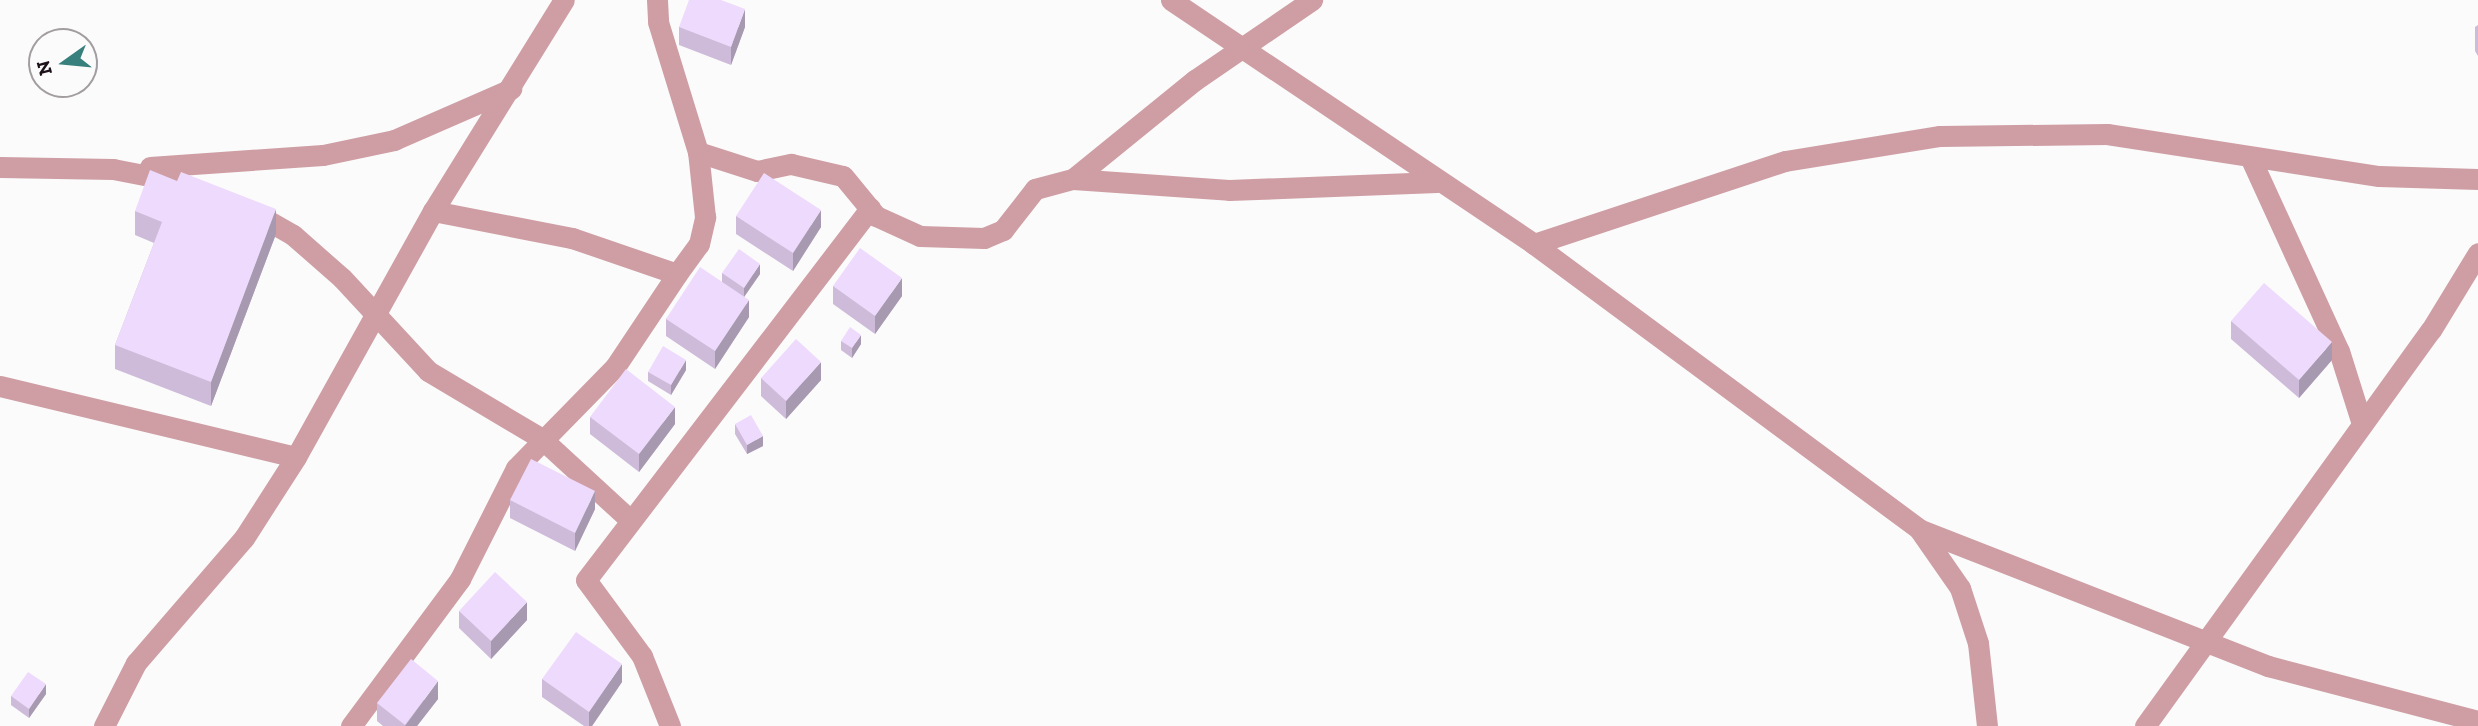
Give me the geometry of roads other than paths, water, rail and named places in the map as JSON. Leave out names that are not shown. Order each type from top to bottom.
[{"type":"street","points":[[104,726],[136,663],[244,538],[296,457],[378,316],[433,211],[564,0]]},
{"type":"street","points":[[351,726],[460,579],[516,468],[615,367],[663,304],[677,274],[699,244],[705,216],[698,152],[658,22],[657,0]]},
{"type":"street","points":[[1171,0],[1437,182],[1534,244],[1919,529],[2269,666],[2478,721]]},
{"type":"street","points":[[1073,179],[1241,50],[1312,0]]},
{"type":"street","points":[[0,167],[113,169],[323,155],[394,140],[511,89]]},
{"type":"street","points":[[1534,244],[1784,161],[1940,135],[2106,134],[2379,176],[2478,179]]},
{"type":"street","points":[[698,152],[757,171],[814,165],[843,176],[870,208],[920,236],[984,238],[1003,230],[1035,189],[1073,179],[1229,190],[1437,182]]},
{"type":"street","points":[[2250,157],[2339,351],[2362,424]]},
{"type":"street","points":[[113,169],[193,187]]},
{"type":"street","points":[[238,203],[293,235],[378,316],[399,346],[428,371],[542,439],[629,519]]},
{"type":"street","points":[[670,726],[642,656],[586,580],[629,519],[870,208]]},
{"type":"street","points":[[433,211],[572,237],[677,274]]},
{"type":"street","points":[[2145,726],[2208,642],[2362,424],[2478,253]]},
{"type":"street","points":[[0,386],[296,457]]},
{"type":"street","points":[[1919,529],[1960,588],[1978,643],[1987,726]]}]
